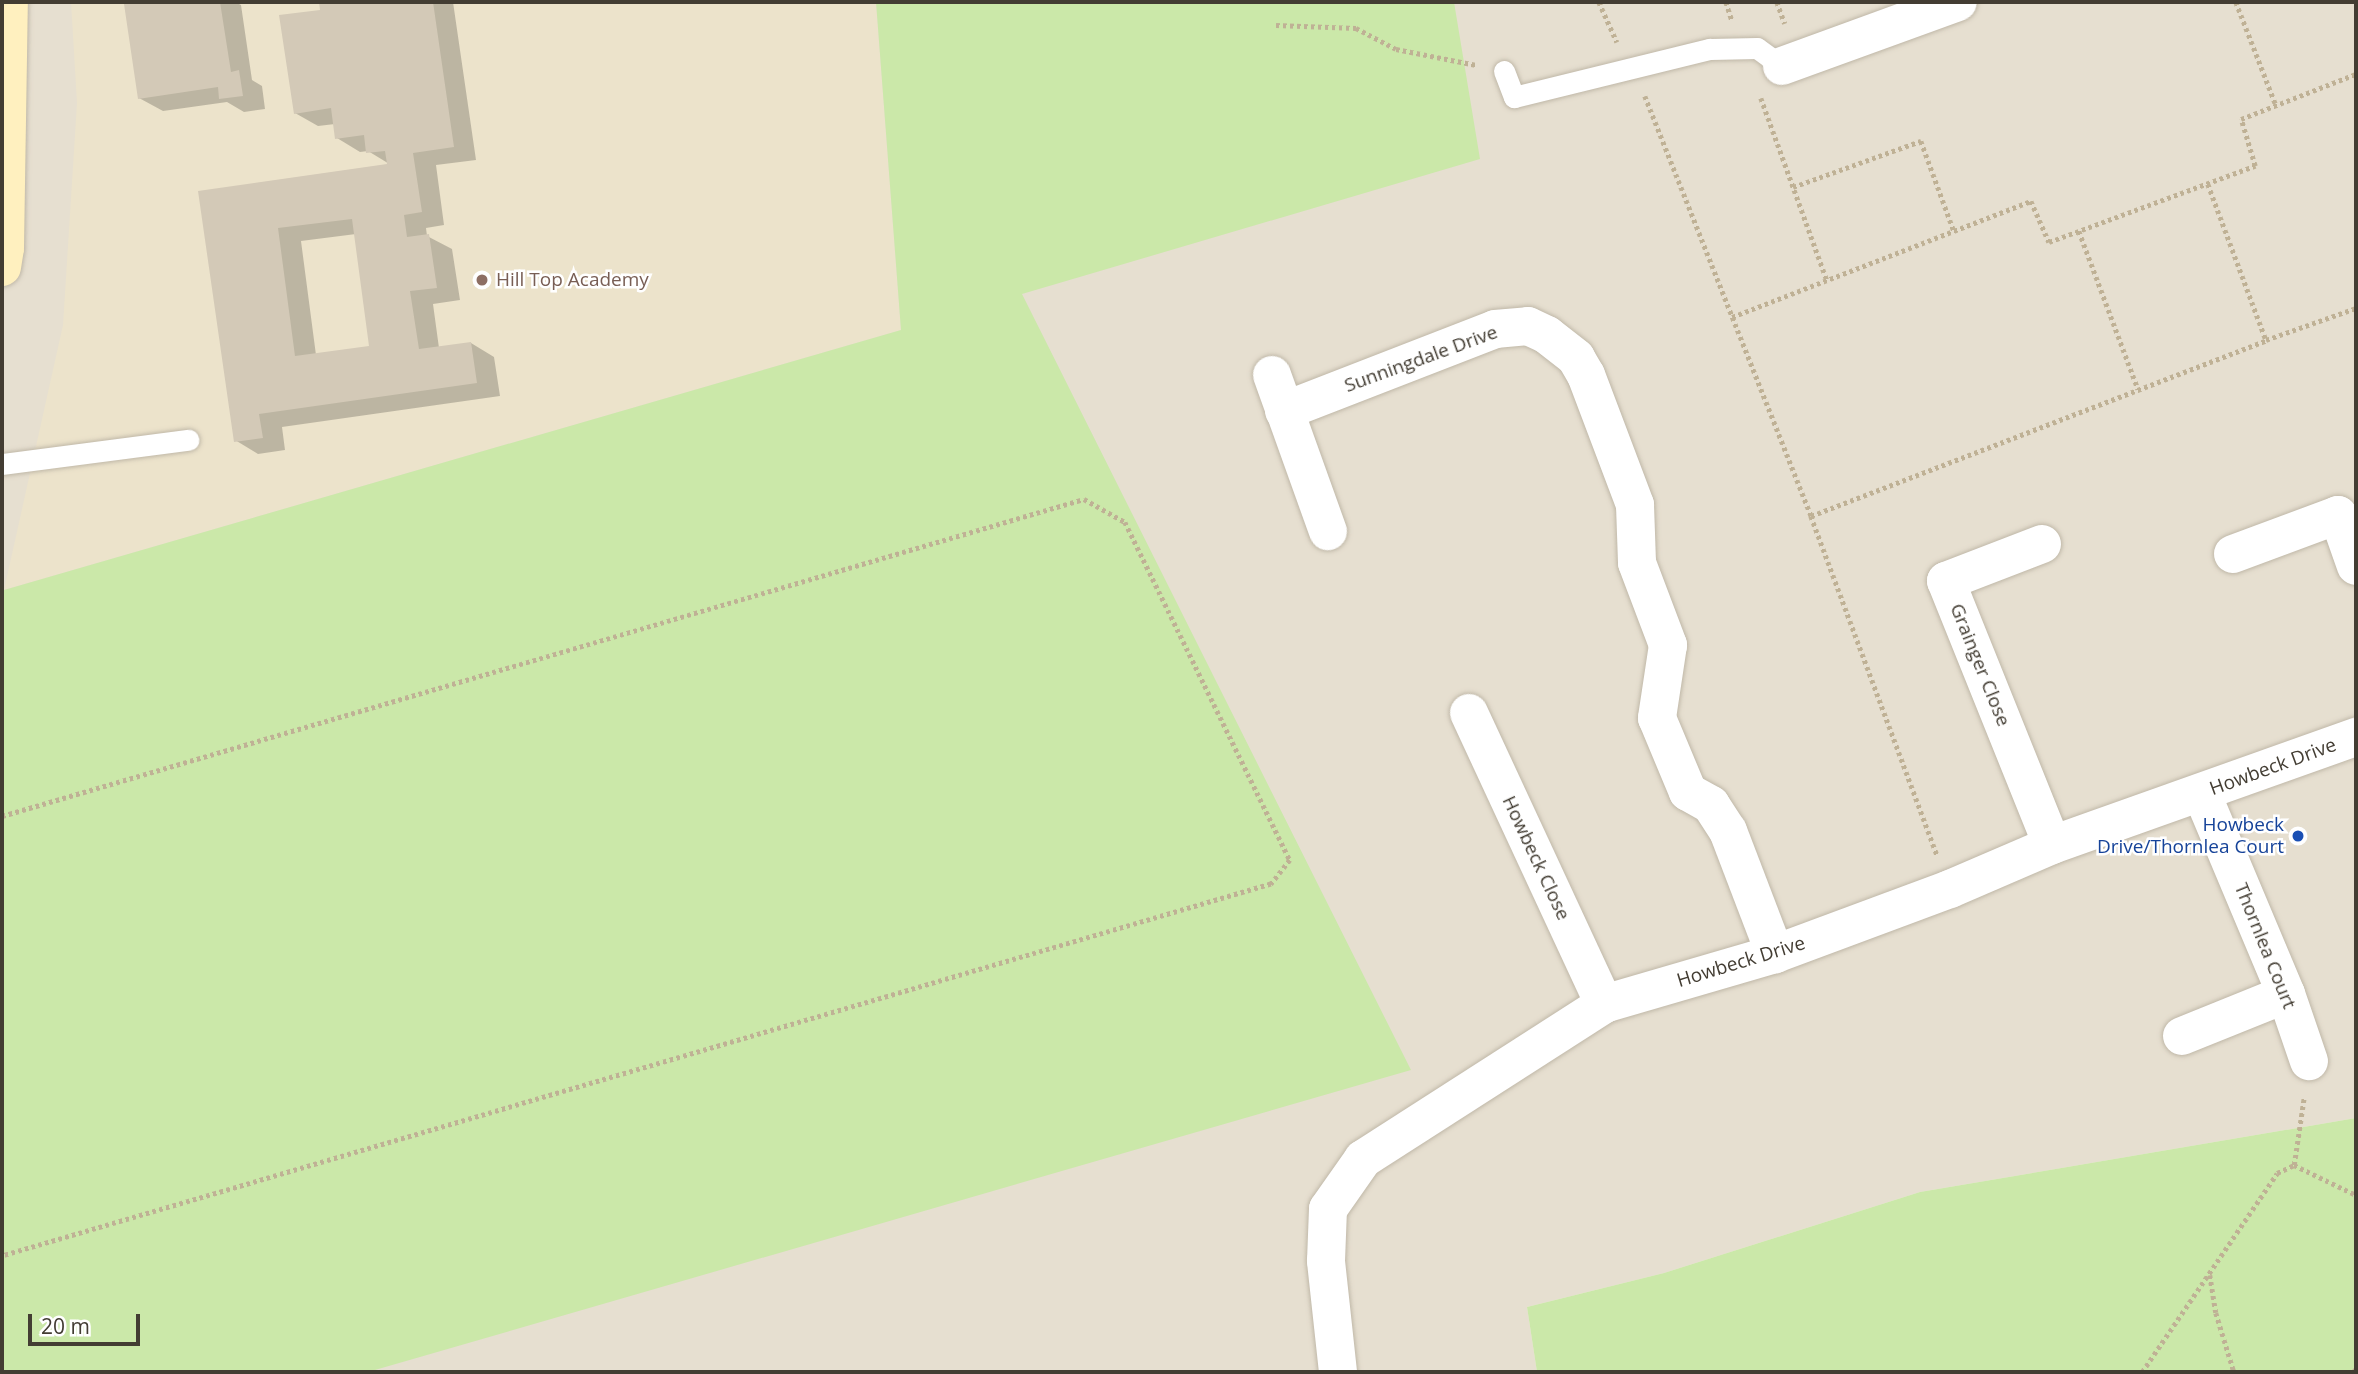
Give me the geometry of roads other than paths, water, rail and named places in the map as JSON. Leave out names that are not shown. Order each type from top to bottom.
[{"type":"main road","points":[[2,267],[5,248],[9,2]]},
{"type":"street","points":[[1782,66],[1958,2]]},
{"type":"street","name":"Sunningdale Drive","points":[[1284,411],[1494,329],[1528,327],[1547,335],[1576,358],[1586,375],[1635,505],[1637,563],[1668,645],[1657,718],[1688,792],[1711,805],[1728,831],[1775,954]]},
{"type":"street","points":[[1272,375],[1328,531]]},
{"type":"street","points":[[2233,554],[2337,515],[2356,566]]},
{"type":"street","name":"Grainger Close","points":[[2042,544],[1946,581],[2052,845]]},
{"type":"street","name":"Howbeck Close","points":[[1469,713],[1604,1004]]},
{"type":"street","name":"Howbeck Drive","points":[[1338,1372],[1326,1261],[1328,1209],[1363,1159],[1604,1004],[1775,954],[1950,889],[2052,845],[2202,794],[2356,737]]},
{"type":"street","name":"Thornlea Court","points":[[2202,794],[2287,995],[2309,1061]]},
{"type":"street","points":[[2182,1036],[2287,995]]},
{"type":"lane","points":[[1504,71],[1514,97],[1710,49],[1757,48],[1782,66]]},
{"type":"lane","points":[[2,464],[188,440]]},
{"type":"place","name":"Hill Top Academy","points":[[482,280]]},
{"type":"place","name":"Howbeck Drive/Thornlea Court","points":[[2298,836]]}]
